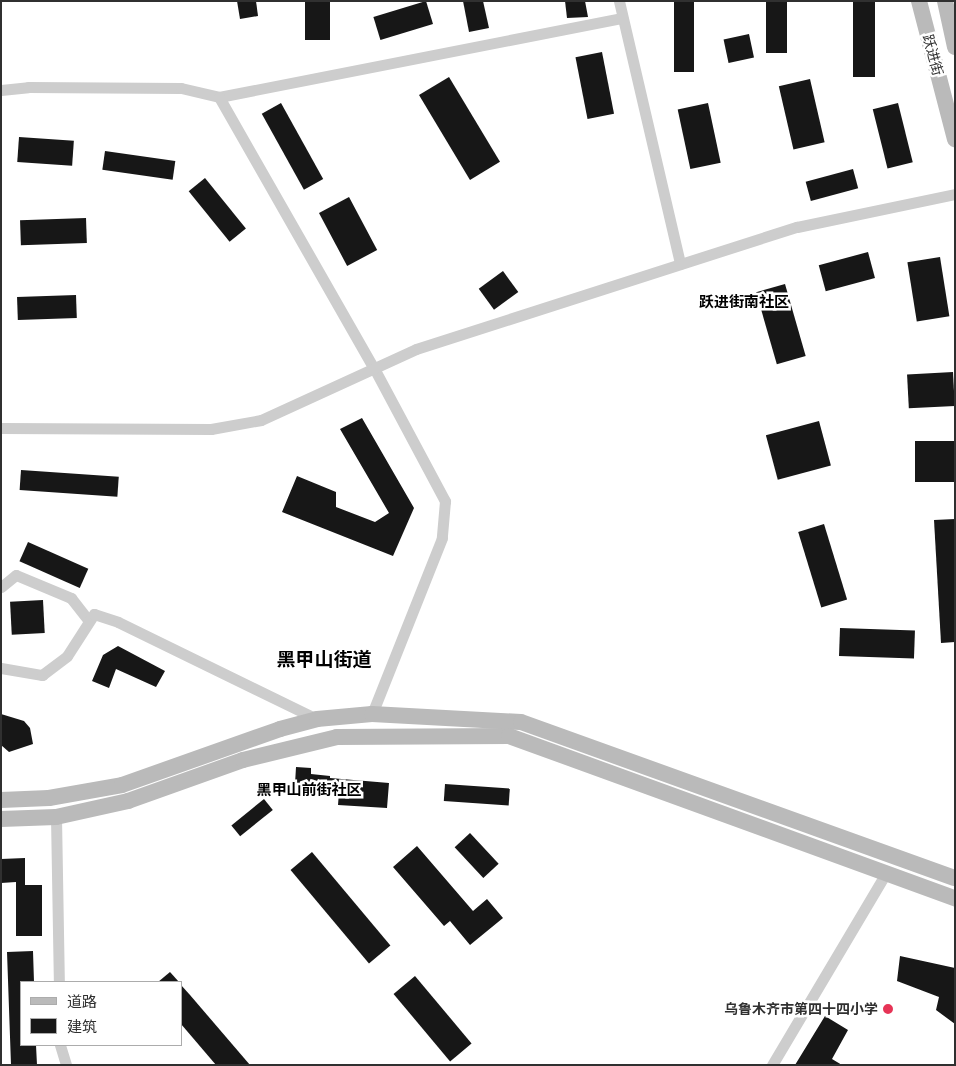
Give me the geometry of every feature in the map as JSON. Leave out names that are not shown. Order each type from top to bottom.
[{"type":"street","points":[[619,1],[680,264]]},
{"type":"street","name":"跃进街","points":[[919,1],[955,138]]},
{"type":"street","name":"跃进街","points":[[945,1],[955,46]]},
{"type":"street","points":[[1,90],[28,87],[181,88],[219,97],[622,18]]},
{"type":"street","points":[[219,97],[375,370],[445,501],[442,538],[372,714]]},
{"type":"street","points":[[1,428],[211,429],[261,420],[375,370],[416,348],[797,227],[955,194]]},
{"type":"street","points":[[1,587],[16,575],[71,598],[88,621]]},
{"type":"street","points":[[1,668],[42,675],[68,656],[94,614],[118,622],[316,719]]},
{"type":"street","points":[[1,800],[49,798],[122,785],[316,719],[372,714],[521,722],[955,878]]},
{"type":"street","points":[[1,819],[56,817],[128,801],[243,760],[337,737],[509,736],[955,898]]},
{"type":"street","points":[[56,817],[59,981]]},
{"type":"street","points":[[772,1065],[886,873]]},
{"type":"street","points":[[60,1046],[66,1065]]},
{"type":"building","points":[[237,1],[256,1],[258,16],[240,19]]},
{"type":"building","points":[[305,1],[330,1],[330,40],[305,40]]},
{"type":"building","points":[[426,1],[433,24],[380,40],[373,17]]},
{"type":"building","points":[[463,1],[483,1],[489,28],[469,32]]},
{"type":"building","points":[[565,1],[585,1],[588,17],[567,18]]},
{"type":"building","points":[[674,1],[694,1],[694,72],[674,72]]},
{"type":"building","points":[[766,1],[787,1],[787,53],[766,53]]},
{"type":"building","points":[[853,1],[875,1],[875,77],[853,77]]},
{"type":"building","points":[[749,34],[754,57],[729,63],[724,39]]},
{"type":"building","points":[[602,52],[614,114],[588,119],[575,57]]},
{"type":"building","points":[[449,77],[500,162],[470,180],[419,95]]},
{"type":"building","points":[[810,79],[825,142],[793,150],[779,86]]},
{"type":"building","points":[[281,103],[323,179],[304,190],[262,114]]},
{"type":"building","points":[[708,103],[721,163],[690,169],[678,109]]},
{"type":"building","points":[[898,103],[913,162],[888,168],[873,109]]},
{"type":"building","points":[[19,137],[74,141],[72,166],[17,162]]},
{"type":"building","points":[[105,151],[175,161],[173,180],[102,170]]},
{"type":"building","points":[[853,169],[858,188],[811,201],[806,182]]},
{"type":"building","points":[[205,178],[246,229],[230,242],[189,191]]},
{"type":"building","points":[[349,197],[377,250],[347,266],[319,213]]},
{"type":"building","points":[[86,218],[87,243],[21,245],[20,220]]},
{"type":"building","points":[[868,252],[875,278],[826,291],[819,265]]},
{"type":"building","points":[[940,257],[949,316],[917,321],[907,262]]},
{"type":"building","points":[[503,271],[518,292],[494,310],[479,289]]},
{"type":"building","points":[[785,284],[806,356],[777,364],[756,292]]},
{"type":"building","points":[[76,295],[77,318],[18,320],[17,297]]},
{"type":"building","points":[[953,372],[955,406],[909,408],[907,374]]},
{"type":"building","points":[[362,418],[414,508],[393,556],[282,512],[297,476],[336,492],[336,507],[375,522],[389,513],[340,429]]},
{"type":"building","points":[[819,421],[831,465],[778,480],[766,435]]},
{"type":"building","points":[[915,441],[955,441],[955,482],[915,482]]},
{"type":"building","points":[[21,470],[119,477],[117,497],[20,490]]},
{"type":"building","points":[[955,519],[955,642],[941,643],[934,520]]},
{"type":"building","points":[[824,524],[847,600],[821,607],[798,532]]},
{"type":"building","points":[[28,542],[88,569],[80,588],[19,561]]},
{"type":"building","points":[[43,600],[45,633],[12,635],[10,602]]},
{"type":"building","points":[[840,628],[915,631],[914,659],[839,656]]},
{"type":"building","points":[[118,646],[165,671],[156,687],[116,669],[109,688],[92,681],[103,655]]},
{"type":"building","points":[[1,714],[24,721],[30,728],[33,744],[9,752],[1,745]]},
{"type":"building","points":[[296,767],[311,768],[311,774],[330,776],[330,778],[389,783],[387,808],[338,805],[339,792],[295,784]]},
{"type":"building","points":[[445,784],[510,789],[509,805],[444,801]]},
{"type":"building","points":[[264,799],[273,810],[240,836],[231,825]]},
{"type":"building","points":[[470,833],[499,864],[483,878],[455,847]]},
{"type":"building","points":[[417,846],[473,911],[487,899],[503,918],[470,945],[450,921],[444,926],[393,867]]},
{"type":"building","points":[[312,852],[390,945],[369,963],[291,870]]},
{"type":"building","points":[[25,858],[25,885],[42,885],[42,936],[16,936],[16,882],[1,883],[1,859]]},
{"type":"building","points":[[33,951],[34,981],[20,981],[20,1046],[36,1046],[37,1065],[11,1065],[7,952]]},
{"type":"building","points":[[900,956],[955,968],[955,1024],[936,1010],[939,997],[897,981]]},
{"type":"building","points":[[170,972],[178,981],[159,981]]},
{"type":"building","points":[[415,976],[472,1043],[450,1061],[394,994]]},
{"type":"building","points":[[182,986],[250,1065],[216,1065],[182,1025]]},
{"type":"building","points":[[825,1016],[848,1030],[832,1059],[842,1065],[795,1065]]},
{"type":"place","name":"乌鲁木齐市第四十四小学","points":[[888,1009]]},
{"type":"district","name":"跃进街南社区","points":[[744,302]]},
{"type":"district","name":"黑甲山街道","points":[[324,660]]},
{"type":"district","name":"黑甲山前街社区","points":[[309,790]]}]
